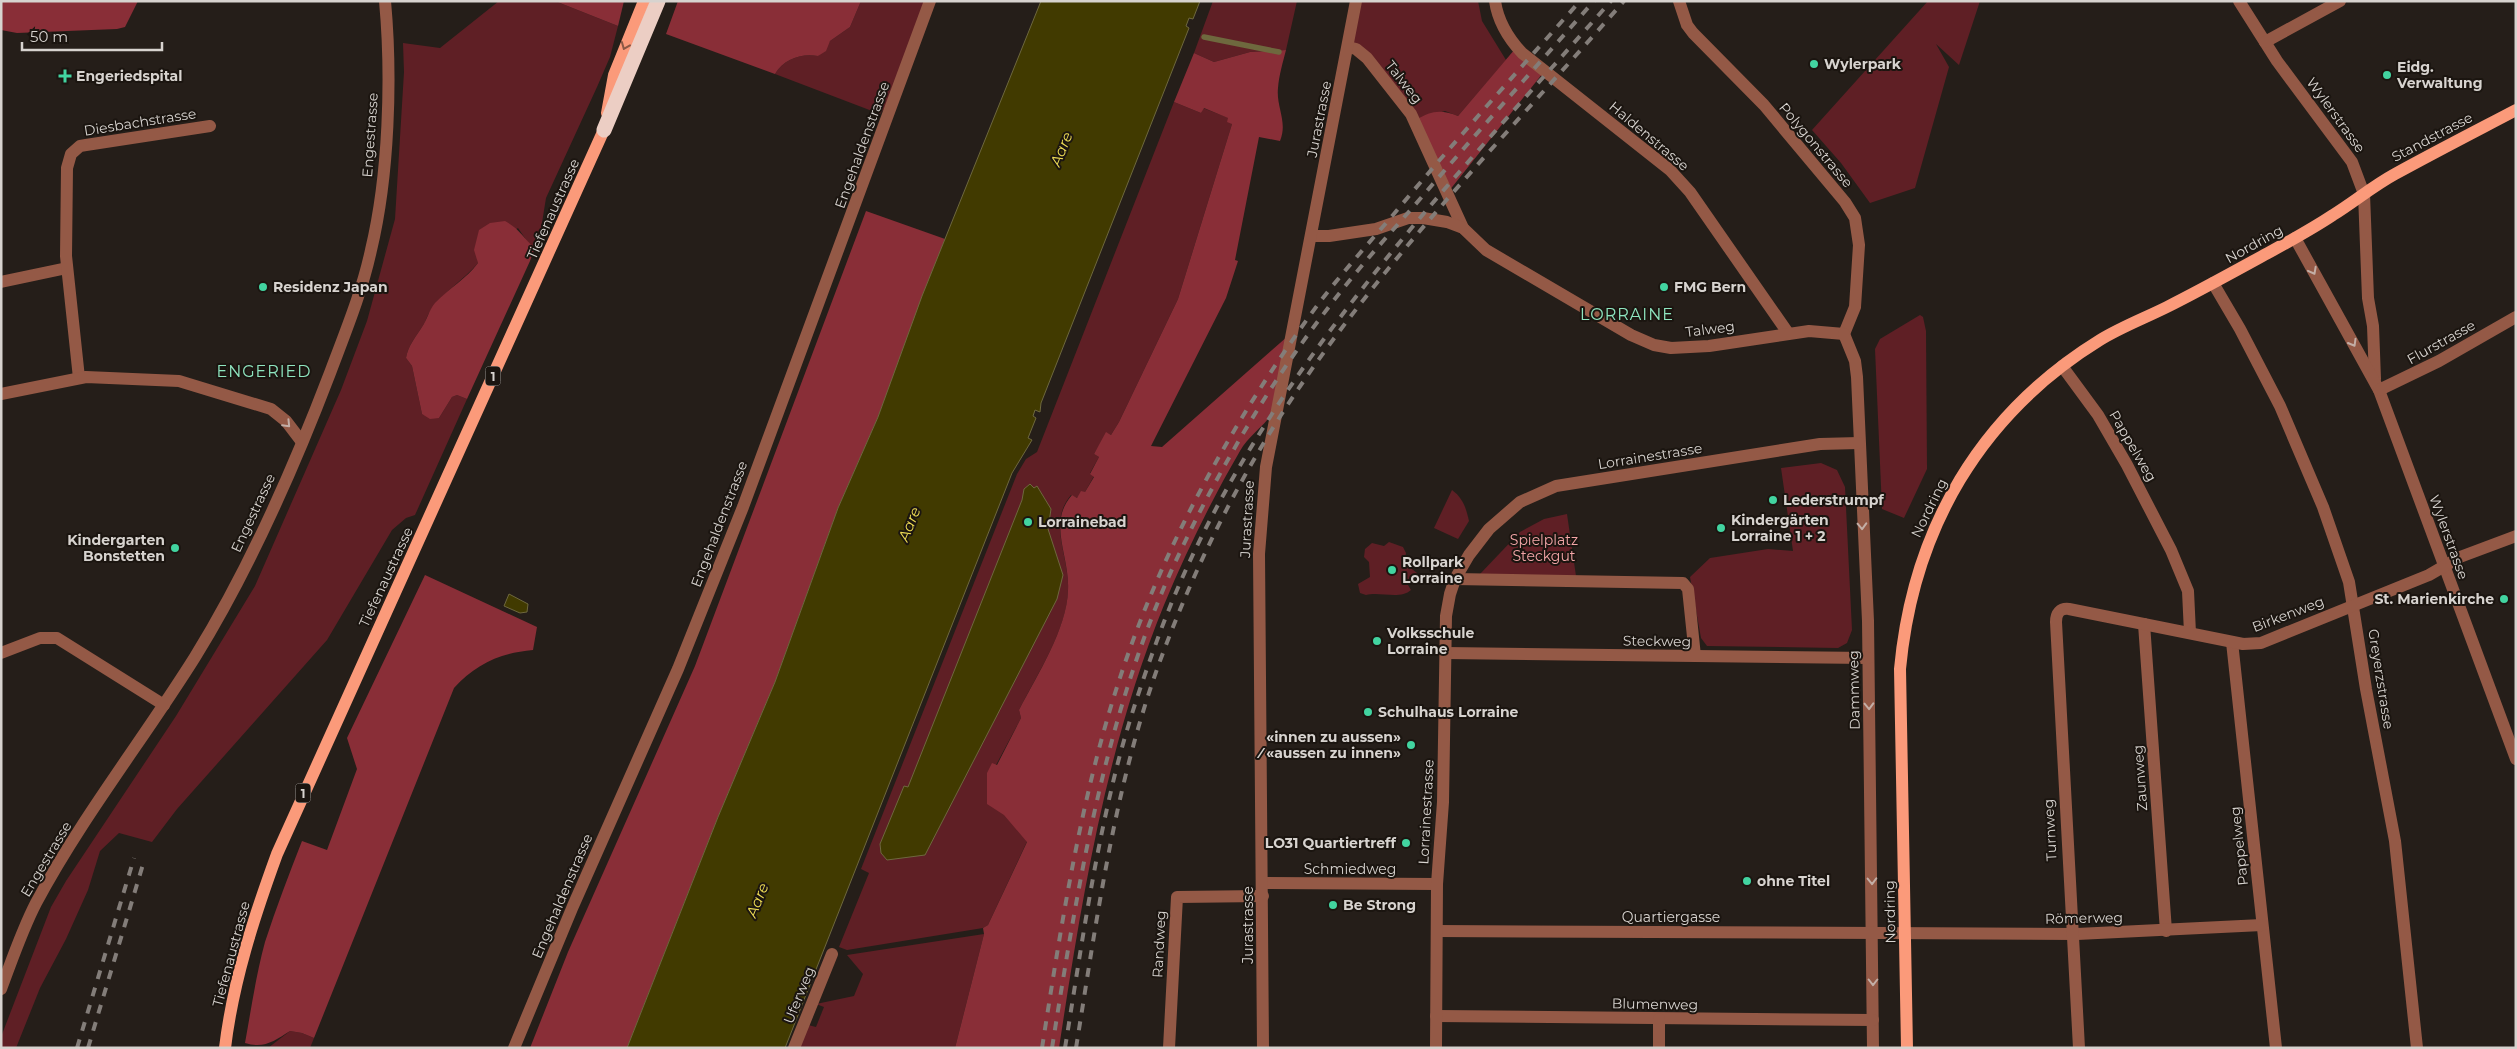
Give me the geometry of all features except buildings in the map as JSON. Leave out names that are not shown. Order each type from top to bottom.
[{"type":"highway","points":[[604,130],[658,1]]},
{"type":"main road","name":"Tiefenaustrasse","points":[[604,130],[614,75],[644,1]]},
{"type":"main road","name":"Tiefenaustrasse","points":[[226,1048],[235,993],[249,937],[277,854],[604,130],[666,1]]},
{"type":"main road","name":"Standstrasse","points":[[2364,194],[2394,174],[2516,110]]},
{"type":"main road","name":"Nordring","points":[[1907,1048],[1906,934],[1900,755],[1900,669],[1902,641],[1915,582],[1939,516],[1979,450],[2019,402],[2062,366],[2102,339],[2213,283],[2295,238],[2364,194]]},
{"type":"street","name":"Engestrasse","points":[[1,988],[37,902],[73,842],[164,705],[224,608],[302,442],[348,326],[372,249],[380,200],[387,114],[388,53],[385,1]]},
{"type":"street","name":"Engehaldenstrasse","points":[[514,1048],[573,906],[678,669],[740,516],[930,1]]},
{"type":"street","name":"Jurastrasse","points":[[1263,1048],[1259,554],[1262,510],[1266,467],[1356,1]]},
{"type":"street","name":"Haldenstrasse","points":[[1495,1],[1496,14],[1510,40],[1522,53],[1645,148],[1670,170],[1690,192],[1788,333]]},
{"type":"street","name":"Polygonstrasse","points":[[1679,1],[1687,25],[1693,34],[1764,106],[1845,202],[1855,218],[1860,245],[1856,307],[1844,334]]},
{"type":"street","name":"Wylerstrasse","points":[[2239,1],[2277,61],[2352,162],[2364,194],[2368,298],[2373,326],[2377,386]]},
{"type":"street","points":[[2266,42],[2340,1]]},
{"type":"street","name":"Talweg","points":[[1348,47],[1356,49],[1367,58],[1411,114],[1463,228],[1486,250],[1631,335],[1654,345],[1671,348],[1696,347],[1809,331],[1844,334]]},
{"type":"street","name":"Diesbachstrasse","points":[[78,378],[67,268],[68,160],[75,150],[86,145],[210,126]]},
{"type":"street","name":"Talweg","points":[[1312,236],[1329,236],[1376,229],[1408,218],[1423,218],[1447,222],[1463,228]]},
{"type":"street","name":"Wylerstrasse","points":[[2295,238],[2377,386],[2516,758]]},
{"type":"street","points":[[1,282],[67,268]]},
{"type":"street","name":"Greyerzstrasse","points":[[2213,283],[2256,360],[2307,465],[2342,559],[2354,605],[2366,689],[2395,840],[2416,1048]]},
{"type":"street","name":"Flurstrasse","points":[[2377,386],[2432,365],[2516,317]]},
{"type":"street","name":"Dammweg","points":[[1844,334],[1855,361],[1868,658],[1873,1048]]},
{"type":"street","name":"Pappelweg","points":[[2062,366],[2094,409],[2122,456],[2171,550],[2188,591],[2190,633]]},
{"type":"street","points":[[1,394],[78,378],[174,380],[271,409],[286,421],[302,442]]},
{"type":"street","name":"Lorrainestrasse","points":[[1436,1048],[1437,884],[1443,802],[1446,616],[1455,580],[1481,538],[1496,522],[1520,502],[1556,486],[1820,444],[1859,442]]},
{"type":"street","name":"Birkenweg","points":[[2060,611],[2069,609],[2232,642],[2261,643],[2444,567],[2460,557],[2516,536]]},
{"type":"street","points":[[1455,580],[1683,583],[1688,589],[1695,656]]},
{"type":"street","name":"Turnweg","points":[[2060,611],[2056,622],[2071,933],[2079,1048]]},
{"type":"street","name":"Zaunweg","points":[[2144,624],[2166,930]]},
{"type":"street","points":[[1,653],[40,638],[57,638],[164,705]]},
{"type":"street","name":"Pappelweg","points":[[2232,642],[2276,1048]]},
{"type":"street","name":"Steckweg","points":[[1445,653],[1868,658]]},
{"type":"street","name":"Schmiedweg","points":[[1263,890],[1437,884]]},
{"type":"street","name":"Randweg","points":[[1168,1048],[1177,897],[1263,890]]},
{"type":"street","name":"Römerweg","points":[[1906,934],[2071,933],[2262,925]]},
{"type":"street","name":"Quartiergasse","points":[[1437,931],[1906,934]]},
{"type":"street","name":"Uferweg","points":[[794,1048],[832,954]]},
{"type":"street","name":"Blumenweg","points":[[1436,1016],[1873,1020]]},
{"type":"street","points":[[1658,1048],[1659,1019]]},
{"type":"green space","points":[[499,1],[555,1],[618,26],[610,57],[546,198],[540,235],[535,248],[527,241],[518,228],[477,255],[478,263],[436,303],[408,350],[406,358],[412,366],[422,414],[439,418],[452,397],[457,395],[467,399],[415,515],[406,518],[392,530],[327,640],[177,809],[152,842],[119,833],[100,851],[88,890],[66,939],[40,988],[16,1048],[1,1048],[1,1037],[51,907],[66,881],[176,716],[255,586],[341,390],[367,321],[395,219],[404,72],[403,43],[440,48]]},
{"type":"green space","points":[[861,1],[930,1],[896,93],[880,114],[775,74],[783,64],[794,58],[805,55],[818,56],[830,41],[850,27]]},
{"type":"green space","points":[[1213,1],[1297,1],[1286,50],[1250,52],[1214,62],[1194,53]]},
{"type":"green space","points":[[1357,1],[1478,1],[1482,21],[1506,60],[1458,116],[1445,111],[1416,120],[1348,46]]},
{"type":"green space","points":[[1928,1],[1980,1],[1959,65],[1936,44],[1949,67],[1915,188],[1870,203],[1841,163],[1812,130]]},
{"type":"green space","name":"Lorrainebad","points":[[1174,102],[1201,113],[1203,108],[1229,118],[1232,124],[1178,299],[1119,422],[1111,435],[1107,433],[1094,454],[1099,457],[1090,473],[1094,476],[1085,492],[1077,498],[1071,495],[1064,506],[1060,529],[1068,578],[1068,590],[1062,621],[1050,652],[1019,710],[1021,718],[996,765],[1044,805],[988,925],[983,928],[847,950],[839,947],[869,873],[861,869],[1017,474],[1026,459],[1037,452]]},
{"type":"green space","points":[[1920,315],[1923,317],[1926,331],[1927,469],[1904,518],[1882,509],[1875,349],[1880,339]]},
{"type":"green space","points":[[1821,463],[1837,470],[1845,487],[1852,630],[1847,643],[1838,648],[1707,646],[1701,638],[1690,577],[1710,558],[1768,549],[1793,551],[1781,468]]},
{"type":"green space","points":[[1452,490],[1464,504],[1469,521],[1458,539],[1434,528]]},
{"type":"green space","name":"Spielplatz Steckgut","points":[[1567,514],[1576,576],[1480,574],[1520,532],[1544,519]]},
{"type":"green space","name":"Rollpark Lorraine","points":[[1389,542],[1403,547],[1406,553],[1404,563],[1417,573],[1416,579],[1408,585],[1411,590],[1395,595],[1366,595],[1360,593],[1358,584],[1370,577],[1369,562],[1364,557],[1365,549],[1372,543],[1384,546]]},
{"type":"green space","points":[[984,934],[955,1048],[799,1048],[808,1025],[816,1027],[824,1007],[816,1004],[854,996],[863,974],[847,955]]},
{"type":"green space","points":[[290,1031],[314,1038],[310,1048],[268,1048]]},
{"type":"shaded area","points":[[1,1],[138,1],[125,27],[117,29],[17,33],[1,30]]},
{"type":"shaded area","points":[[555,1],[624,1],[618,26]]},
{"type":"shaded area","points":[[678,1],[861,1],[850,27],[830,41],[826,51],[818,56],[805,55],[794,58],[783,64],[775,74],[666,34]]},
{"type":"shaded area","points":[[1515,49],[1543,73],[1449,191],[1416,120],[1436,112],[1446,112],[1458,116]]},
{"type":"shaded area","points":[[1286,50],[1278,88],[1283,127],[1280,141],[1259,137],[1235,260],[1238,261],[1226,298],[1151,446],[1162,447],[1288,336],[1276,405],[1266,421],[1243,446],[1209,508],[1172,585],[1144,659],[1126,713],[1098,823],[1077,935],[1059,1048],[955,1048],[984,934],[983,928],[988,925],[1027,842],[1004,815],[987,804],[987,773],[992,763],[997,765],[1021,718],[1019,710],[1050,652],[1062,620],[1066,605],[1068,577],[1061,540],[1061,517],[1072,495],[1077,498],[1081,491],[1085,492],[1094,477],[1090,474],[1099,457],[1094,454],[1106,432],[1111,435],[1119,422],[1178,299],[1232,124],[1227,122],[1228,118],[1204,108],[1201,113],[1174,102],[1194,53],[1214,62],[1250,52]]},
{"type":"shaded area","points":[[866,211],[945,239],[878,417],[838,508],[775,682],[718,817],[627,1048],[530,1048],[568,952],[695,666]]},
{"type":"shaded area","points":[[505,221],[514,227],[535,248],[467,399],[457,395],[452,397],[439,418],[430,419],[422,414],[412,366],[406,358],[408,350],[435,303],[478,263],[474,250],[479,230],[490,223]]},
{"type":"shaded area","points":[[425,575],[537,627],[533,650],[510,654],[489,661],[471,672],[454,688],[314,1038],[290,1031],[269,1043],[252,1045],[245,1043],[265,942],[292,866],[302,841],[327,850],[357,769],[347,738]]},
{"type":"water","name":"Aare","points":[[1041,1],[1200,1],[1193,19],[1189,18],[1186,26],[1189,28],[1041,403],[1040,412],[1035,410],[1033,416],[1036,418],[1028,438],[1032,440],[1012,473],[785,1048],[627,1048],[718,817],[775,682],[838,508],[878,417],[922,296]]},
{"type":"water","points":[[1030,484],[1034,488],[1037,486],[1051,509],[1048,529],[1063,575],[1057,599],[925,855],[887,860],[881,853],[880,844],[904,786],[908,787],[1022,500],[1024,489]]},
{"type":"water","points":[[509,594],[528,604],[527,612],[520,613],[504,606]]},
{"type":"waterway","points":[[1204,37],[1279,52]]},
{"type":"railway","points":[[1042,1048],[1068,891],[1089,787],[1102,736],[1135,635],[1152,591],[1193,505],[1239,422],[1319,303],[1439,161],[1580,1]]},
{"type":"railway","points":[[1052,1048],[1072,925],[1096,803],[1111,743],[1149,625],[1173,567],[1206,499],[1263,401],[1338,295],[1381,243],[1594,1]]},
{"type":"railway","points":[[1065,1048],[1091,887],[1115,773],[1155,646],[1194,553],[1240,466],[1293,382],[1351,302],[1414,225],[1611,1]]},
{"type":"railway","points":[[1076,1048],[1110,844],[1134,743],[1166,645],[1194,576],[1227,509],[1282,413],[1339,332],[1377,283],[1458,187],[1624,1]]},
{"type":"railway","points":[[77,1048],[134,858]]},
{"type":"railway","points":[[88,1048],[144,861]]},
{"type":"place","name":"Wylerpark","points":[[1814,64]]},
{"type":"place","name":"Eidg. Verwaltung","points":[[2387,75]]},
{"type":"place","name":"Engeriedspital","points":[[65,76]]},
{"type":"place","name":"Residenz Japan","points":[[263,287]]},
{"type":"place","name":"FMG Bern","points":[[1664,287]]},
{"type":"place","name":"Lederstrumpf","points":[[1773,500]]},
{"type":"place","name":"Lorrainebad","points":[[1028,522]]},
{"type":"place","name":"Kindergärten Lorraine 1 + 2","points":[[1721,528]]},
{"type":"place","name":"Kindergarten Bonstetten","points":[[175,548]]},
{"type":"place","name":"Rollpark Lorraine","points":[[1392,570]]},
{"type":"place","name":"St. Marienkirche","points":[[2504,599]]},
{"type":"place","name":"Volksschule Lorraine","points":[[1377,641]]},
{"type":"place","name":"Schulhaus Lorraine","points":[[1368,712]]},
{"type":"place","name":"«innen zu aussen» ⁄ «aussen zu innen»","points":[[1411,745]]},
{"type":"place","name":"LO31 Quartiertreff","points":[[1406,843]]},
{"type":"place","name":"ohne Titel","points":[[1747,881]]},
{"type":"place","name":"Be Strong","points":[[1333,905]]},
{"type":"district","name":"LORRAINE","points":[[1627,314]]},
{"type":"district","name":"ENGERIED","points":[[264,371]]}]
